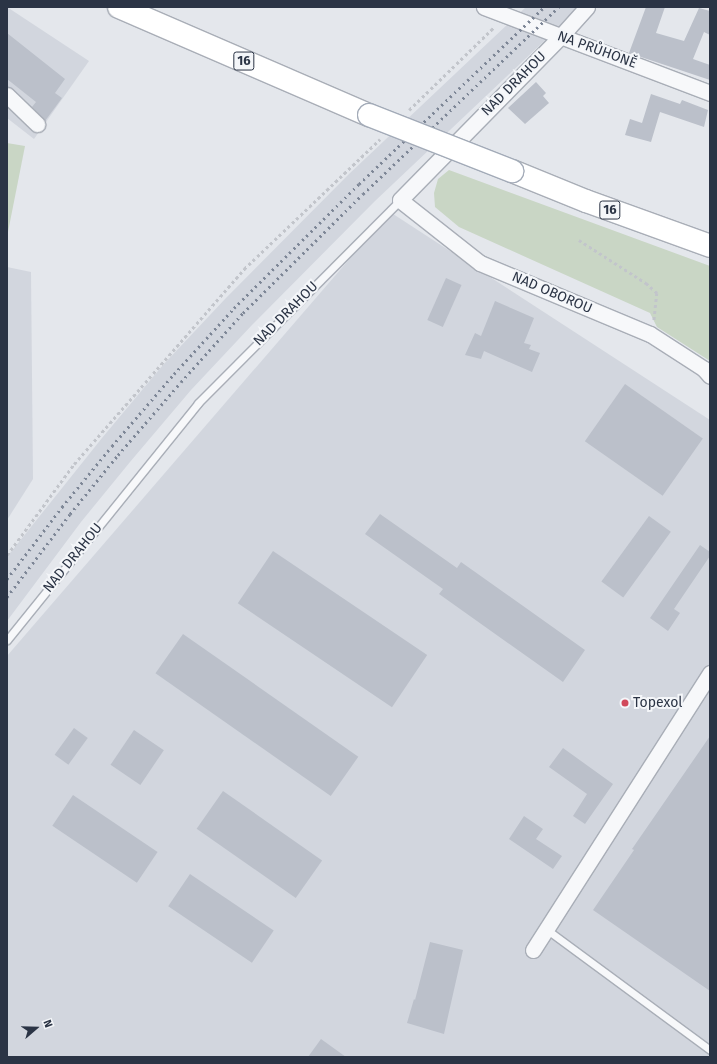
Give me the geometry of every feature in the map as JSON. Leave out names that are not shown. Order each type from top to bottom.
[{"type":"main road","name":"16","points":[[119,7],[369,115],[586,201],[710,246]]},
{"type":"street","name":"NAD DRAHOU","points":[[400,200],[560,37],[587,7]]},
{"type":"street","name":"NA PRŮHONĚ","points":[[494,10],[560,37],[710,93]]},
{"type":"street","points":[[7,95],[37,124]]},
{"type":"street","name":"NAD OBOROU","points":[[400,200],[480,263],[650,334],[704,369],[710,376]]},
{"type":"street","points":[[533,950],[710,673]]},
{"type":"lane","name":"NAD DRAHOU","points":[[7,640],[198,404],[400,200]]},
{"type":"lane","points":[[546,929],[710,1050]]},
{"type":"path","points":[[405,114],[494,10]]},
{"type":"path","points":[[7,555],[74,464],[244,269],[383,136]]},
{"type":"path","points":[[579,240],[646,283],[657,293],[656,314],[650,334]]},
{"type":"shaded area","points":[[7,7],[89,61],[34,139],[7,118]]},
{"type":"shaded area","points":[[526,7],[580,7],[375,201],[252,325],[191,390],[81,522],[7,621],[7,557],[102,438],[163,365],[225,299],[349,174]]},
{"type":"shaded area","points":[[390,212],[710,420],[710,1057],[7,1057],[7,656]]},
{"type":"shaded area","points":[[7,267],[31,272],[33,479],[7,520]]},
{"type":"green space","points":[[7,143],[25,146],[7,237]]},
{"type":"green space","points":[[449,170],[710,266],[710,361],[657,327],[650,313],[459,227],[435,207],[434,193],[438,179]]},
{"type":"building","points":[[646,7],[665,7],[656,33],[684,41],[699,8],[710,11],[710,35],[704,32],[693,59],[710,65],[710,80],[629,53]]},
{"type":"building","points":[[7,33],[65,79],[55,93],[62,98],[45,121],[32,107],[36,102],[7,79]]},
{"type":"building","points":[[536,82],[546,93],[543,96],[549,103],[525,124],[508,108]]},
{"type":"building","points":[[651,94],[680,104],[682,100],[708,110],[704,127],[660,112],[651,142],[625,135],[630,119],[642,123]]},
{"type":"building","points":[[446,278],[462,285],[443,327],[427,320]]},
{"type":"building","points":[[495,301],[534,318],[524,343],[531,345],[529,349],[540,353],[532,372],[484,351],[481,359],[465,355],[475,333],[481,336]]},
{"type":"building","points":[[625,384],[703,438],[663,496],[585,441]]},
{"type":"building","points":[[380,514],[457,568],[461,562],[585,650],[563,682],[439,594],[443,589],[365,534]]},
{"type":"building","points":[[649,516],[671,532],[623,597],[601,582]]},
{"type":"building","points":[[700,545],[710,552],[710,556],[674,609],[680,613],[668,631],[650,618]]},
{"type":"building","points":[[273,551],[427,655],[392,707],[238,603]]},
{"type":"building","points":[[183,634],[358,757],[331,796],[155,673]]},
{"type":"building","points":[[74,728],[88,738],[68,765],[55,755]]},
{"type":"building","points":[[134,730],[164,750],[140,785],[111,765]]},
{"type":"building","points":[[710,736],[710,991],[593,910],[634,850],[632,849]]},
{"type":"building","points":[[563,748],[613,784],[585,824],[573,816],[587,794],[549,767]]},
{"type":"building","points":[[223,791],[322,860],[296,898],[197,829]]},
{"type":"building","points":[[73,795],[158,852],[137,883],[52,826]]},
{"type":"building","points":[[524,816],[543,829],[536,839],[562,856],[553,869],[509,839]]},
{"type":"building","points":[[190,874],[274,930],[252,963],[168,906]]},
{"type":"building","points":[[430,942],[463,950],[444,1034],[407,1023],[414,999],[415,1000]]},
{"type":"building","points":[[321,1039],[346,1057],[308,1057]]},
{"type":"railway","points":[[7,579],[62,507],[112,446],[174,374],[234,308],[359,184],[544,7]]},
{"type":"railway","points":[[7,597],[70,514],[118,455],[243,313],[363,194],[559,7]]},
{"type":"place","name":"Topexol","points":[[625,703]]}]
